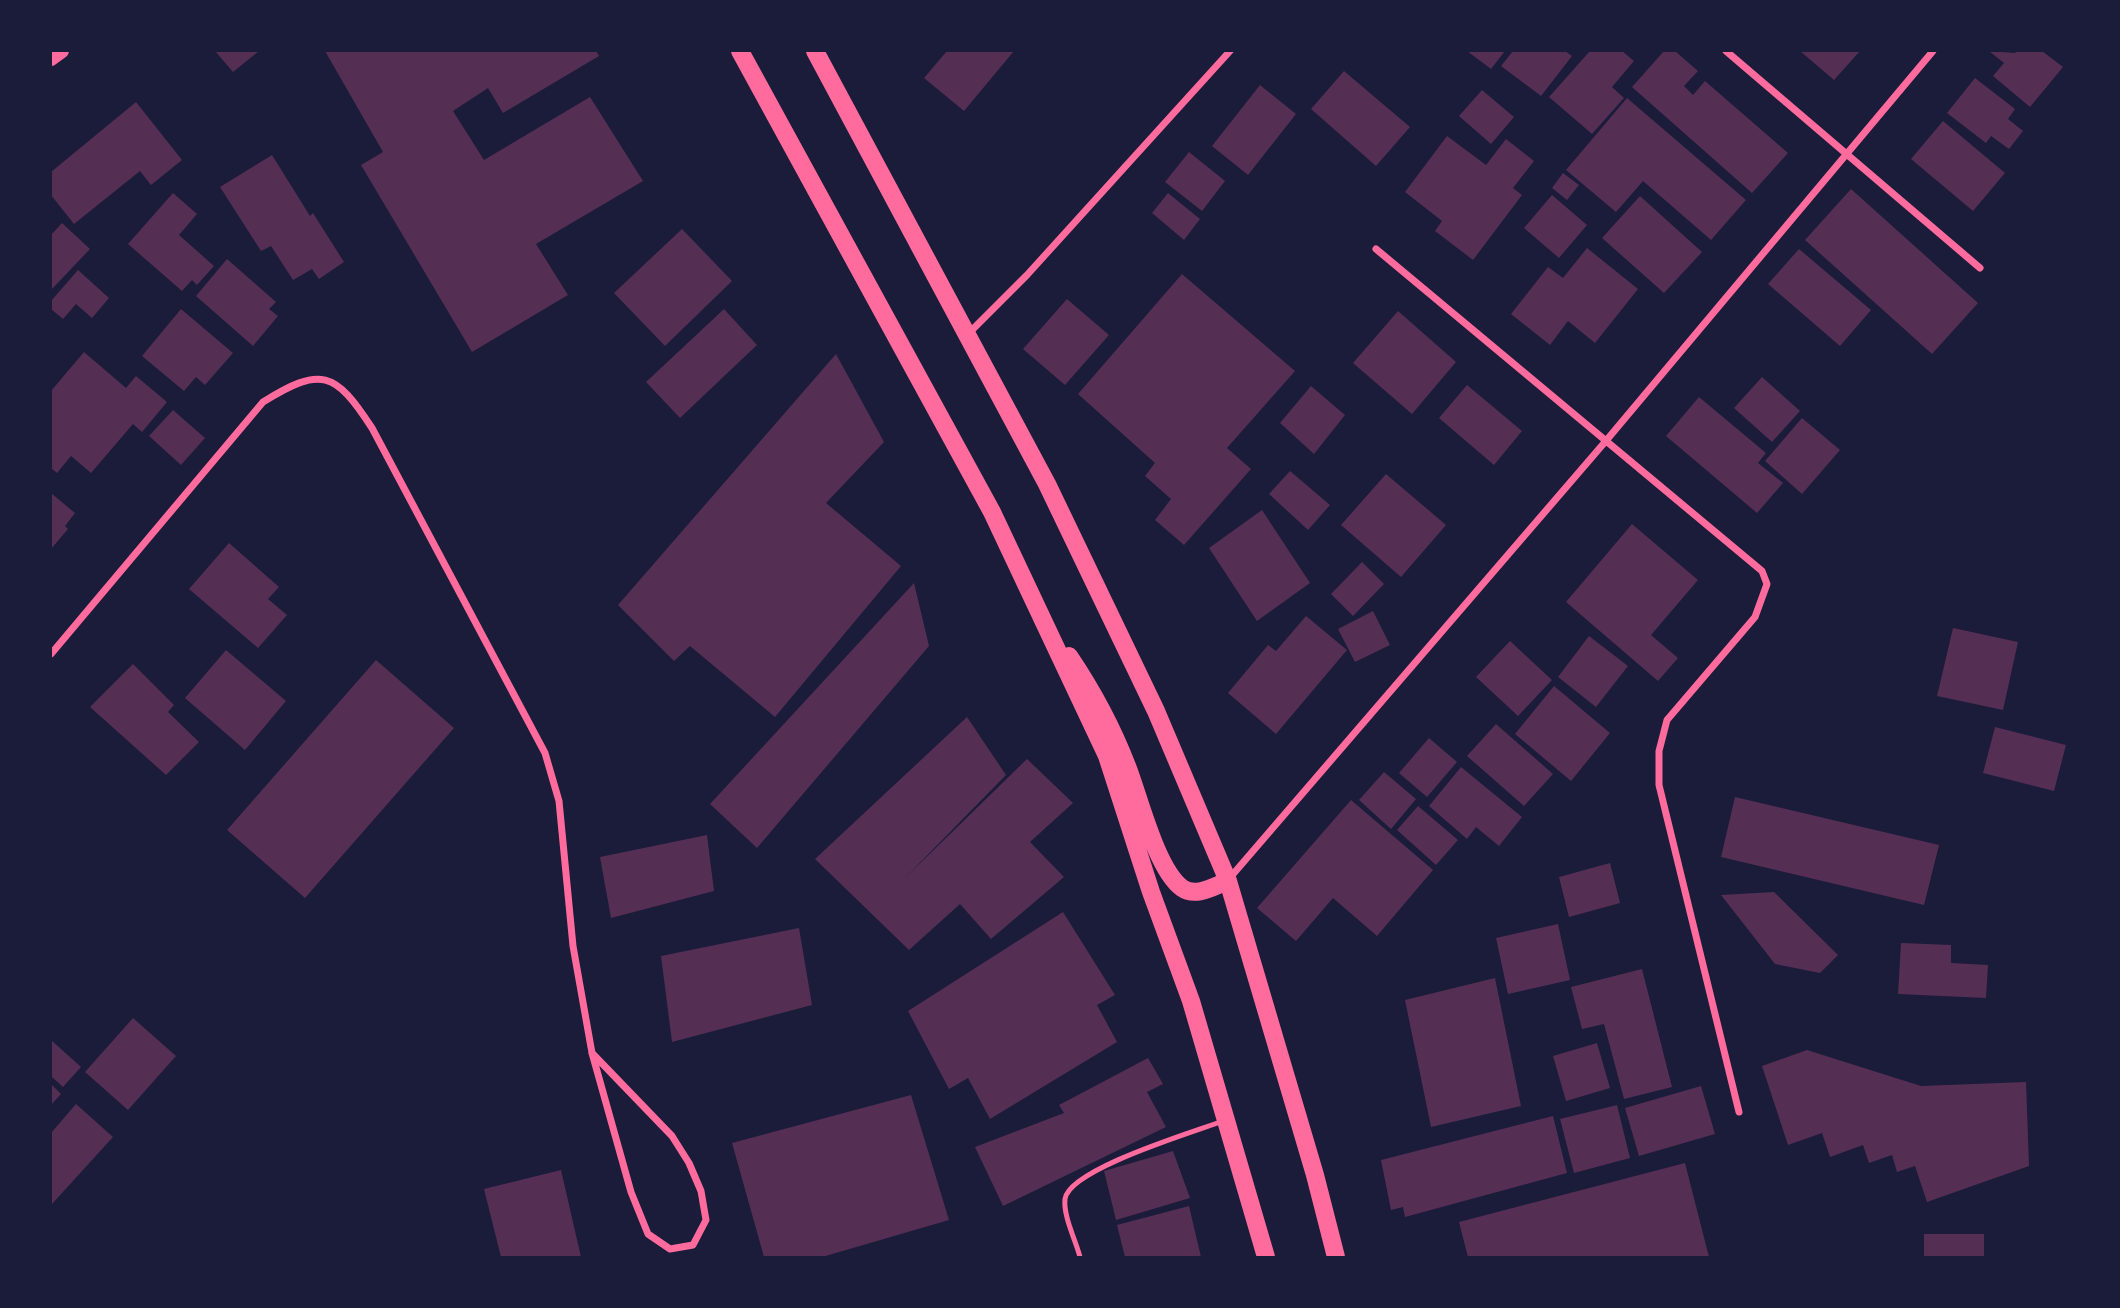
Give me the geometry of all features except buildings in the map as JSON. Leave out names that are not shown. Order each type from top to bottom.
[{"type":"main road","points":[[51,60],[62,51]]},
{"type":"main road","points":[[740,51],[962,454],[1107,757],[1151,892],[1191,1001],[1266,1257]]},
{"type":"main road","points":[[816,51],[1097,584],[1156,711],[1228,881],[1296,1108],[1336,1257]]},
{"type":"main road","points":[[1034,603],[1090,687],[1126,764],[1152,836],[1172,877],[1184,889],[1196,893],[1228,881]]},
{"type":"street","points":[[967,336],[1027,275],[1230,51]]},
{"type":"street","points":[[1726,51],[1980,268]]},
{"type":"street","points":[[1228,881],[1605,442],[1933,51]]},
{"type":"street","points":[[1376,249],[1762,571],[1768,584],[1755,617],[1667,720],[1659,751],[1659,785],[1740,1112]]},
{"type":"street","points":[[51,654],[263,402],[297,381],[321,378],[342,390],[356,403],[372,428],[545,753],[559,801],[573,946],[592,1052],[631,1192],[648,1234],[670,1249],[692,1245],[706,1220],[701,1191],[689,1163],[672,1136],[592,1052]]},
{"type":"lane","points":[[1080,1257],[1065,1201],[1068,1192],[1079,1181],[1124,1158],[1226,1120]]}]
